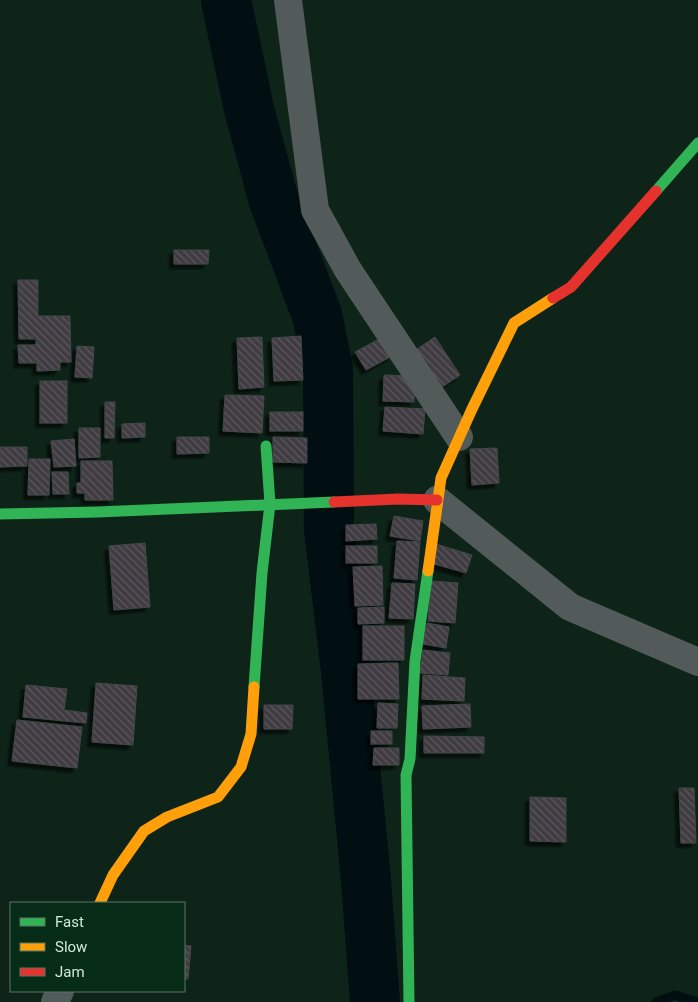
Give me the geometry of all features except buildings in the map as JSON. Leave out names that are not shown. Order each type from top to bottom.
[{"type":"street","points":[[288,0],[315,210],[348,270],[460,436]]},
{"type":"street","points":[[410,1002],[406,775],[410,759],[416,661],[441,478],[514,323],[572,286],[698,143]]},
{"type":"street","points":[[100,902],[113,875],[144,831],[167,817],[218,797],[241,767],[251,734],[262,573],[270,504],[266,446]]},
{"type":"street","points":[[0,514],[98,512],[362,500],[437,500],[570,607],[698,662]]},
{"type":"waterway","points":[[226,0],[249,109],[274,201],[317,315],[328,368],[329,530],[346,671],[366,880],[375,1002]]},
{"type":"waterway","points":[[656,1002],[675,995],[698,1002]]},
{"type":"traffic: fast","points":[[656,191],[698,143]]},
{"type":"traffic: fast","points":[[254,687],[262,573],[270,504],[266,446]]},
{"type":"traffic: fast","points":[[0,514],[98,512],[334,502]]},
{"type":"traffic: fast","points":[[409,1002],[406,775],[410,759],[415,661],[428,571]]},
{"type":"traffic: slow","points":[[428,571],[441,478],[472,409],[514,323],[553,298]]},
{"type":"traffic: slow","points":[[100,902],[113,875],[144,831],[167,817],[218,797],[241,767],[251,734],[254,687]]},
{"type":"traffic: jam","points":[[553,298],[571,287],[656,191]]},
{"type":"traffic: jam","points":[[334,502],[398,499],[437,500]]}]
